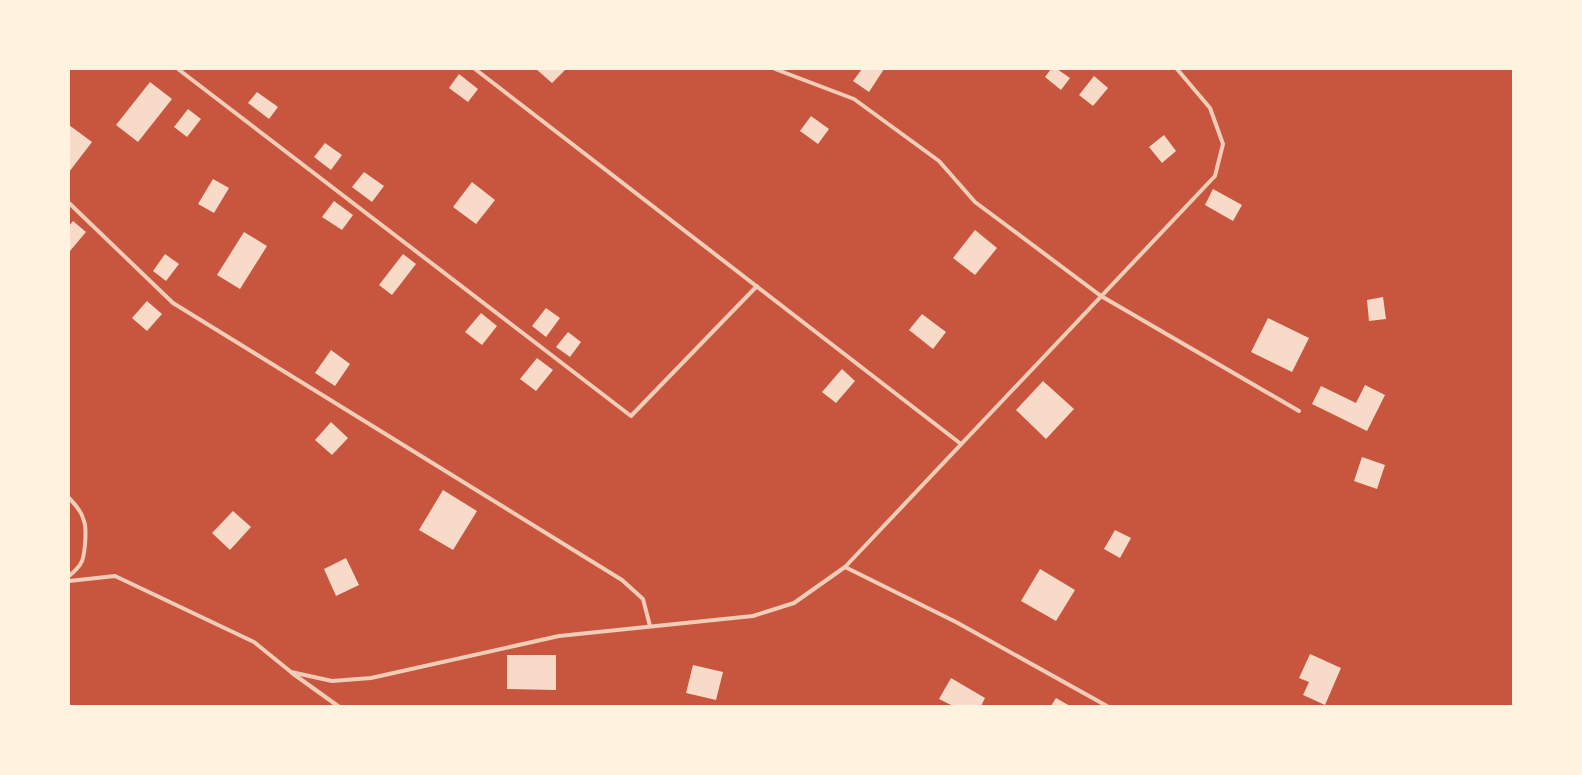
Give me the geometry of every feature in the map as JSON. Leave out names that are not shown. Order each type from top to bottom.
[{"type":"lane","points":[[178,69],[631,416],[758,286]]},
{"type":"lane","points":[[475,69],[961,444]]},
{"type":"lane","points":[[775,69],[854,98],[939,161],[975,202],[1101,296],[1299,411]]},
{"type":"lane","points":[[290,672],[332,681],[371,678],[559,636],[753,616],[794,603],[845,567],[1215,176],[1223,144],[1210,108],[1177,69]]},
{"type":"lane","points":[[69,203],[172,302],[622,580],[643,599],[650,626]]},
{"type":"lane","points":[[69,498],[76,505],[85,522],[85,544],[82,561],[69,576]]},
{"type":"lane","points":[[845,567],[956,622],[1107,706]]},
{"type":"lane","points":[[69,581],[115,576],[254,642],[290,672],[338,706]]},
{"type":"building","points":[[536,69],[566,69],[552,83]]},
{"type":"building","points":[[862,69],[884,69],[869,92],[853,81]]},
{"type":"building","points":[[1051,69],[1057,69],[1070,78],[1061,90],[1045,77]]},
{"type":"building","points":[[459,74],[478,89],[468,102],[449,88]]},
{"type":"building","points":[[1094,76],[1108,88],[1093,106],[1079,95]]},
{"type":"building","points":[[150,82],[172,99],[138,142],[116,125]]},
{"type":"building","points":[[257,92],[278,107],[269,119],[248,103]]},
{"type":"building","points":[[188,109],[201,119],[187,137],[174,127]]},
{"type":"building","points":[[811,116],[829,129],[818,144],[800,131]]},
{"type":"building","points":[[69,125],[92,142],[69,172]]},
{"type":"building","points":[[1164,135],[1176,151],[1162,163],[1149,147]]},
{"type":"building","points":[[325,143],[342,155],[331,170],[314,157]]},
{"type":"building","points":[[364,172],[384,186],[372,202],[352,187]]},
{"type":"building","points":[[213,179],[229,188],[214,213],[198,204]]},
{"type":"building","points":[[472,182],[495,200],[476,224],[453,207]]},
{"type":"building","points":[[1213,189],[1242,205],[1233,221],[1205,205]]},
{"type":"building","points":[[334,201],[353,215],[342,230],[322,217]]},
{"type":"building","points":[[73,221],[86,232],[70,251],[69,226]]},
{"type":"building","points":[[975,230],[997,248],[975,275],[953,258]]},
{"type":"building","points":[[244,232],[267,246],[240,289],[217,275]]},
{"type":"building","points":[[165,254],[179,264],[166,281],[153,271]]},
{"type":"building","points":[[403,254],[416,264],[392,295],[379,285]]},
{"type":"building","points":[[1383,297],[1386,319],[1369,321],[1367,300]]},
{"type":"building","points":[[147,301],[162,314],[147,331],[132,318]]},
{"type":"building","points":[[546,308],[560,318],[546,337],[532,326]]},
{"type":"building","points":[[481,313],[497,326],[482,345],[465,332]]},
{"type":"building","points":[[922,314],[946,332],[933,349],[909,330]]},
{"type":"building","points":[[1268,318],[1309,338],[1292,372],[1251,352]]},
{"type":"building","points":[[568,332],[581,342],[570,357],[556,347]]},
{"type":"building","points":[[331,350],[350,364],[335,386],[315,373]]},
{"type":"building","points":[[537,358],[553,370],[536,391],[520,379]]},
{"type":"building","points":[[842,369],[855,381],[836,403],[822,392]]},
{"type":"building","points":[[1043,381],[1074,409],[1046,439],[1016,410]]},
{"type":"building","points":[[1365,385],[1385,395],[1367,431],[1312,404],[1321,386],[1356,403]]},
{"type":"building","points":[[331,422],[348,438],[332,455],[315,440]]},
{"type":"building","points":[[1362,457],[1385,465],[1377,489],[1354,481]]},
{"type":"building","points":[[443,490],[477,511],[453,550],[419,530]]},
{"type":"building","points":[[233,511],[251,527],[230,550],[212,533]]},
{"type":"building","points":[[1115,530],[1131,538],[1120,558],[1104,549]]},
{"type":"building","points":[[346,558],[359,585],[336,596],[324,569]]},
{"type":"building","points":[[1040,569],[1075,590],[1056,621],[1021,601]]},
{"type":"building","points":[[1310,654],[1341,668],[1325,705],[1303,695],[1309,682],[1299,678]]},
{"type":"building","points":[[507,655],[556,655],[556,690],[507,689]]},
{"type":"building","points":[[693,665],[723,672],[716,700],[686,693]]},
{"type":"building","points":[[951,678],[985,698],[981,706],[953,706],[939,699]]},
{"type":"building","points":[[1056,698],[1070,706],[1051,706]]}]
